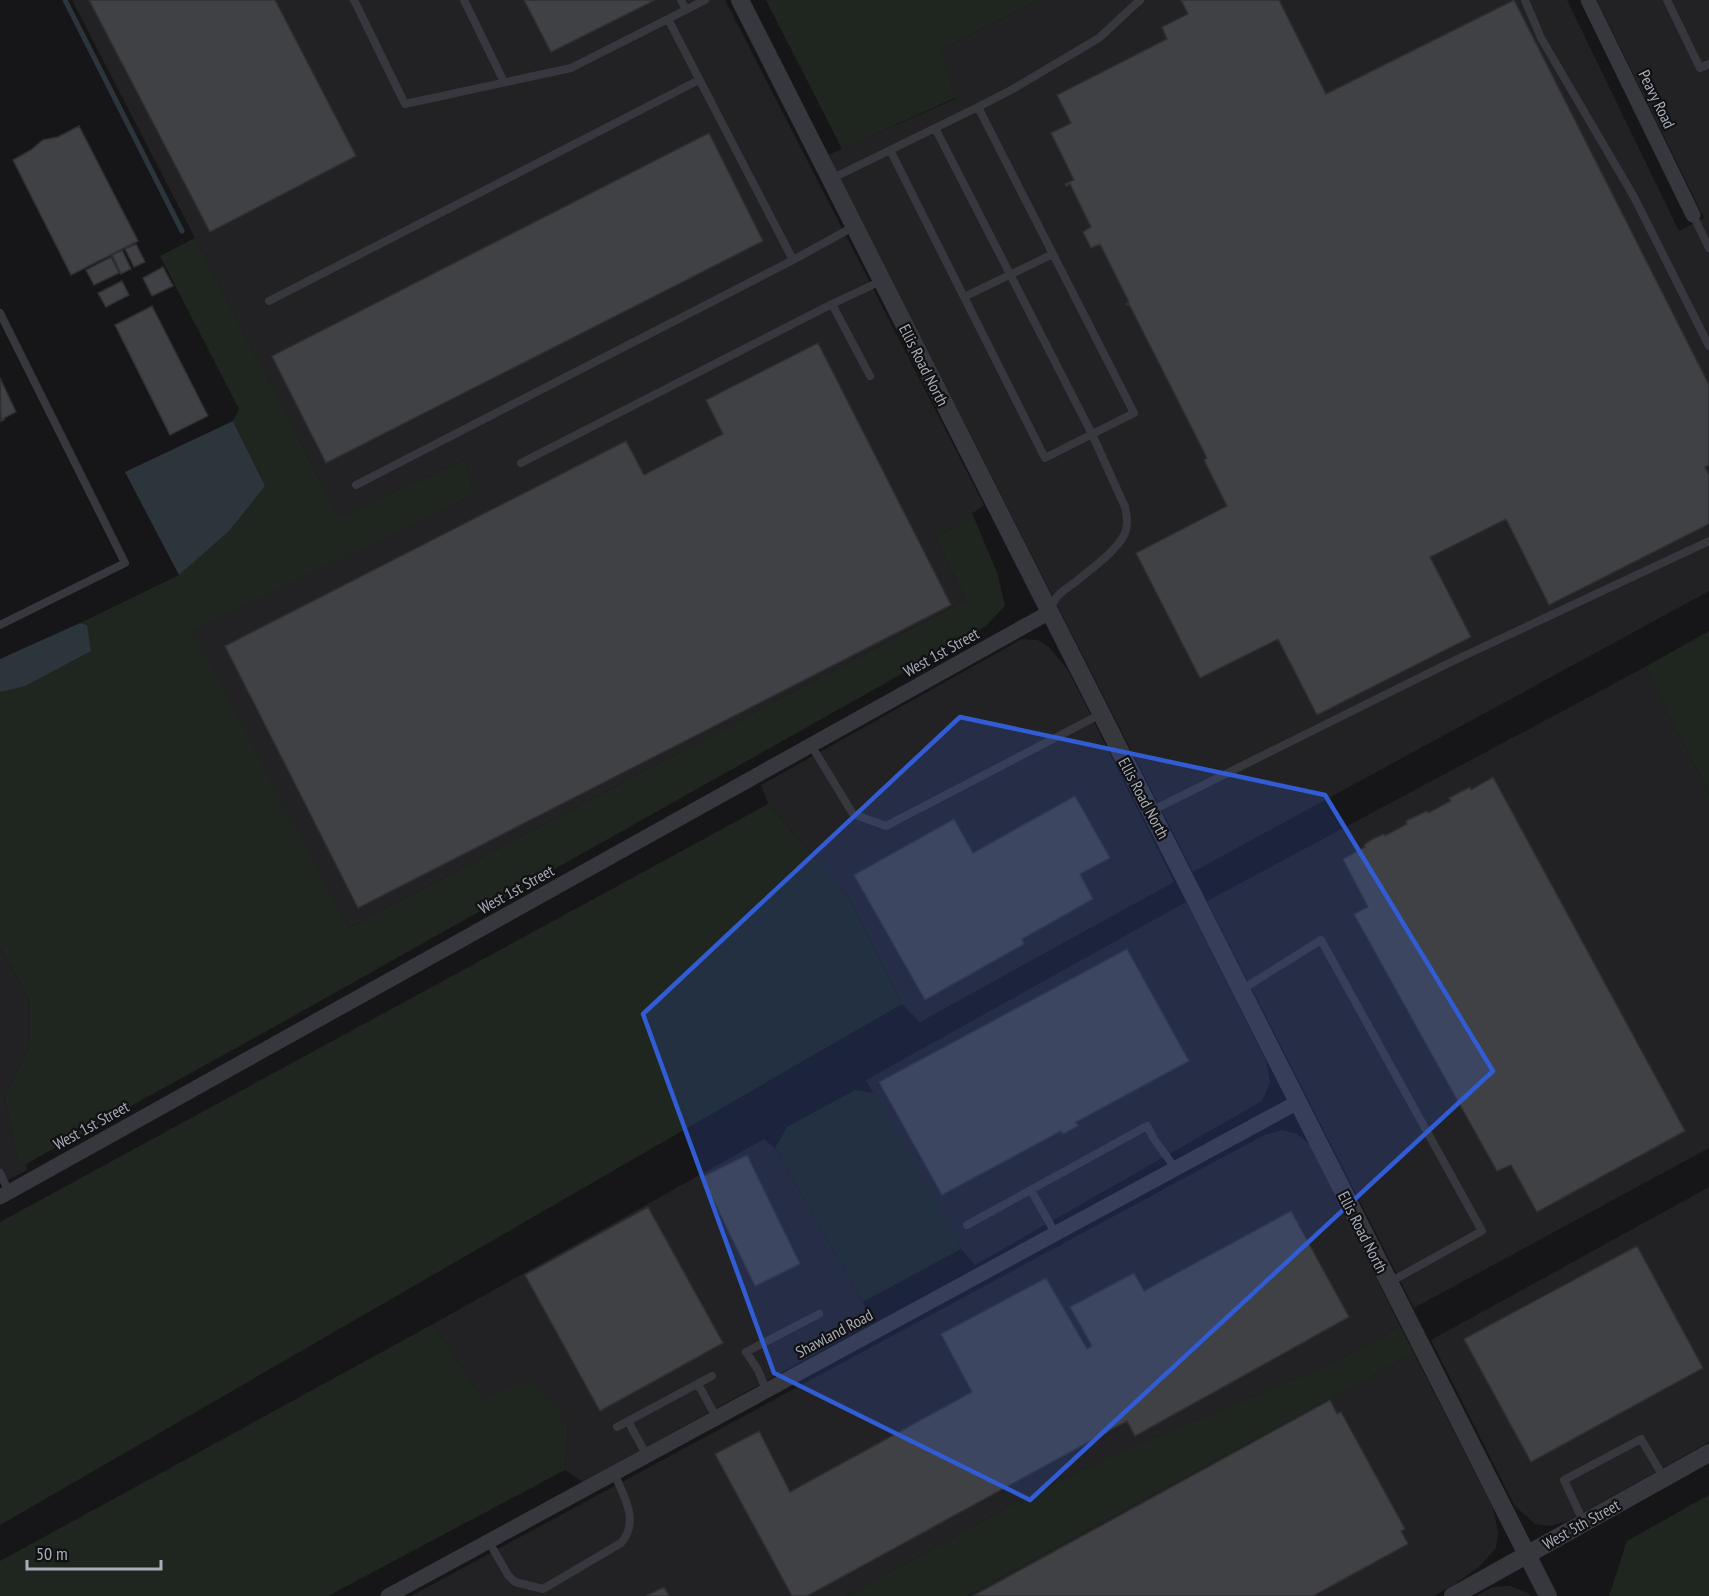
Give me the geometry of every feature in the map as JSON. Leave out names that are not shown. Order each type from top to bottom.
[{"type":"street","name":"Ellis Road North","points":[[740,0],[1548,1596]]},
{"type":"street","name":"Peavy Road","points":[[1588,0],[1693,215]]},
{"type":"street","name":"West 1st Street","points":[[5,1194],[1050,612]]},
{"type":"street","name":"Shawland Road","points":[[388,1596],[1298,1102]]},
{"type":"street","name":"West 5th Street","points":[[1453,1596],[1709,1453]]},
{"type":"lane","points":[[354,0],[405,104],[571,68],[705,0]]},
{"type":"lane","points":[[464,0],[504,82]]},
{"type":"lane","points":[[681,0],[686,10]]},
{"type":"lane","points":[[830,179],[1013,89],[1099,38],[1140,0]]},
{"type":"lane","points":[[1525,0],[1541,38],[1634,197],[1709,346]]},
{"type":"lane","points":[[1667,0],[1700,68],[1709,64]]},
{"type":"lane","points":[[668,19],[793,260]]},
{"type":"lane","points":[[269,301],[699,80]]},
{"type":"lane","points":[[890,150],[1044,458],[1134,413],[978,107]]},
{"type":"lane","points":[[935,128],[1092,434],[1125,507],[1126,532],[1119,543],[1059,593],[1050,612]]},
{"type":"lane","points":[[1693,215],[1709,248]]},
{"type":"lane","points":[[356,485],[853,227]]},
{"type":"lane","points":[[964,297],[1053,254]]},
{"type":"lane","points":[[521,463],[881,281]]},
{"type":"lane","points":[[832,304],[870,376]]},
{"type":"lane","points":[[0,313],[125,563],[0,625]]},
{"type":"lane","points":[[1151,811],[1451,662],[1709,541]]},
{"type":"lane","points":[[811,745],[853,814],[886,826],[1101,714]]},
{"type":"lane","points":[[1241,990],[1321,940],[1482,1231],[1389,1283]]},
{"type":"lane","points":[[967,1225],[1147,1126],[1175,1168]]},
{"type":"lane","points":[[0,1173],[5,1194]]},
{"type":"lane","points":[[1031,1190],[1055,1233]]},
{"type":"lane","points":[[765,1390],[758,1370],[746,1352],[819,1314]]},
{"type":"lane","points":[[617,1427],[712,1376]]},
{"type":"lane","points":[[698,1383],[716,1417]]},
{"type":"lane","points":[[628,1421],[647,1456]]},
{"type":"lane","points":[[1584,1523],[1564,1480],[1641,1439],[1664,1478]]},
{"type":"lane","points":[[489,1542],[508,1575],[515,1582],[543,1589],[621,1543],[629,1534],[630,1516],[614,1473]]},
{"type":"highlighted area","points":[[960,717],[1325,795],[1493,1071],[1030,1500],[774,1373],[643,1014]]},
{"type":"shaded area","points":[[72,0],[725,0],[984,505],[936,539],[966,600],[349,928],[191,631],[475,494],[464,460],[339,517]]},
{"type":"shaded area","points":[[766,0],[1039,0],[941,50],[955,98],[842,149]]},
{"type":"shaded area","points":[[1039,0],[1567,0],[1679,231],[1704,218],[1597,0],[1709,0],[1709,591],[1193,872],[828,155],[955,99],[941,50]]},
{"type":"shaded area","points":[[195,238],[339,517],[464,460],[475,494],[192,631],[349,928],[966,600],[936,539],[972,513],[998,575],[1005,606],[985,627],[26,1164],[17,1160],[5,1097],[29,1047],[30,1001],[0,948],[0,692],[87,625],[80,623],[179,575],[265,486],[233,421],[239,409],[160,256]]},
{"type":"shaded area","points":[[233,421],[265,486],[229,531],[179,575],[125,472]]},
{"type":"shaded area","points":[[80,623],[87,625],[91,651],[25,686],[0,692],[0,659]]},
{"type":"shaded area","points":[[1709,631],[1709,794],[1645,667]]},
{"type":"shaded area","points":[[1022,639],[1038,640],[1049,647],[1068,670],[1174,882],[920,1022],[902,1004],[848,896],[768,804],[761,785]]},
{"type":"shaded area","points":[[1645,667],[1709,794],[1709,1148],[1414,1308],[1207,901]]},
{"type":"shaded area","points":[[768,804],[848,896],[902,1004],[0,1525],[0,1222]]},
{"type":"shaded area","points":[[1186,902],[1266,1060],[1270,1083],[1262,1101],[975,1265],[961,1249],[866,1080]]},
{"type":"shaded area","points":[[0,948],[30,1001],[29,1047],[5,1097],[17,1160],[26,1164],[27,1170],[0,1184]]},
{"type":"shaded area","points":[[855,1090],[874,1093],[961,1249],[863,1302],[775,1148],[787,1127]]},
{"type":"shaded area","points":[[1282,1130],[1297,1134],[1310,1144],[1400,1326],[1333,1363],[1110,1456],[1019,1501],[847,1596],[411,1596],[1262,1136]]},
{"type":"shaded area","points":[[764,1139],[775,1148],[863,1302],[871,1323],[583,1482],[565,1470],[568,1424],[483,1399],[433,1324]]},
{"type":"shaded area","points":[[1709,1187],[1709,1442],[1568,1521],[1550,1526],[1535,1524],[1515,1506],[1431,1340]]},
{"type":"shaded area","points":[[433,1324],[483,1399],[531,1378],[568,1424],[565,1470],[328,1596],[0,1596],[0,1561]]},
{"type":"shaded area","points":[[1400,1326],[1414,1353],[967,1596],[847,1596],[1019,1501],[1110,1456],[1333,1363]]},
{"type":"shaded area","points":[[1414,1353],[1493,1508],[1498,1532],[1496,1548],[1479,1567],[1434,1596],[967,1596]]},
{"type":"shaded area","points":[[1709,1495],[1709,1596],[1609,1596],[1627,1541]]},
{"type":"shaded area","points":[[1510,1586],[1530,1596],[1476,1596],[1492,1587]]},
{"type":"building","points":[[89,0],[275,0],[356,156],[210,232]]},
{"type":"building","points":[[524,0],[655,0],[551,52]]},
{"type":"building","points":[[1181,0],[1279,0],[1326,94],[1514,0],[1709,385],[1709,465],[1705,467],[1709,475],[1709,524],[1549,605],[1506,519],[1430,557],[1471,637],[1317,715],[1278,639],[1200,678],[1136,553],[1227,506],[1204,460],[1207,458],[1129,304],[1126,304],[1129,302],[1100,244],[1091,248],[1083,232],[1091,227],[1070,184],[1066,186],[1065,184],[1074,180],[1051,133],[1071,123],[1057,95],[1167,39],[1162,27],[1188,14]]},
{"type":"building","points":[[79,126],[138,241],[71,275],[13,160],[43,140],[58,137]]},
{"type":"building","points":[[709,133],[763,241],[326,463],[272,356]]},
{"type":"building","points":[[136,244],[145,262],[134,267],[125,249]]},
{"type":"building","points":[[122,250],[131,269],[121,274],[112,255]]},
{"type":"building","points":[[111,257],[119,273],[94,285],[86,270]]},
{"type":"building","points":[[163,267],[173,286],[152,296],[143,278]]},
{"type":"building","points":[[122,281],[129,295],[106,307],[98,293]]},
{"type":"building","points":[[152,306],[208,416],[170,435],[115,325]]},
{"type":"building","points":[[818,343],[951,605],[358,908],[225,646],[626,441],[644,475],[723,434],[706,400]]},
{"type":"building","points":[[0,378],[16,412],[2,419],[1,422]]},
{"type":"building","points":[[1493,777],[1685,1131],[1537,1212],[1511,1165],[1497,1171],[1354,914],[1368,907],[1343,859],[1365,847],[1364,845],[1373,839],[1384,834],[1385,836],[1407,824],[1406,821],[1427,811],[1428,813],[1451,801],[1449,798],[1470,787],[1471,790]]},
{"type":"building","points":[[1075,796],[1110,858],[1080,874],[1093,899],[1022,939],[1024,944],[925,1000],[854,875],[954,819],[973,853]]},
{"type":"building","points":[[1127,949],[1189,1061],[1076,1122],[1078,1126],[1063,1134],[1061,1131],[942,1195],[879,1082]]},
{"type":"building","points":[[747,1155],[800,1264],[755,1286],[702,1177]]},
{"type":"building","points":[[648,1207],[723,1343],[600,1411],[525,1275]]},
{"type":"building","points":[[1291,1211],[1349,1317],[1135,1436],[1127,1421],[807,1596],[792,1596],[715,1454],[759,1431],[790,1492],[972,1392],[941,1334],[1046,1278],[1087,1349],[1092,1346],[1070,1307],[1134,1273],[1144,1291]]},
{"type":"building","points":[[1637,1246],[1703,1368],[1531,1462],[1464,1339]]},
{"type":"building","points":[[1330,1400],[1337,1414],[1341,1412],[1405,1529],[1401,1531],[1408,1544],[1313,1596],[973,1596]]},
{"type":"building","points":[[664,1587],[669,1596],[646,1596]]},
{"type":"waterway","points":[[65,0],[182,231]]}]
